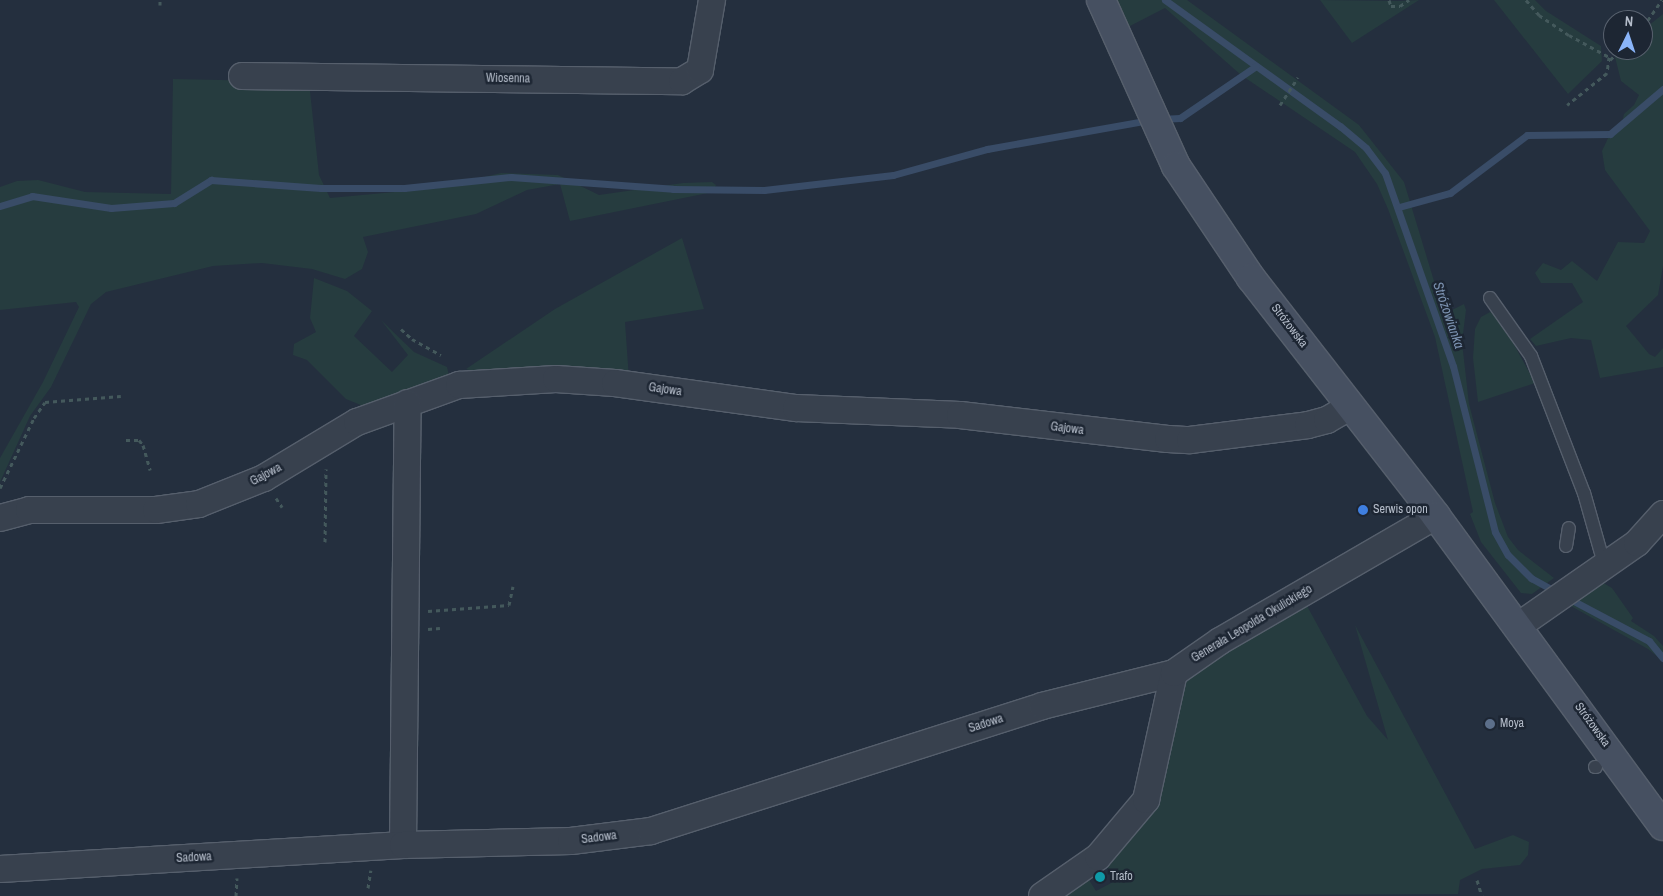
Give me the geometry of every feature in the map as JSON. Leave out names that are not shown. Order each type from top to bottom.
[{"type":"main road","name":"Stróżowska","points":[[1101,0],[1176,166],[1251,278],[1436,516],[1663,826]]},
{"type":"street","name":"Wiosenna","points":[[242,76],[682,81],[700,70],[712,0]]},
{"type":"street","name":"Gajowa","points":[[0,518],[29,510],[156,510],[199,504],[264,478],[327,438],[372,415],[459,385],[556,379],[615,383],[796,408],[960,414],[1072,430],[1190,440],[1308,425],[1327,420],[1351,406]]},
{"type":"street","points":[[403,845],[408,403]]},
{"type":"street","points":[[1518,626],[1637,543],[1663,514]]},
{"type":"street","name":"Generała Leopolda Okulickiego","points":[[1174,673],[1220,641],[1436,516]]},
{"type":"street","points":[[1042,896],[1098,857],[1146,800],[1174,673]]},
{"type":"street","name":"Sadowa","points":[[0,869],[132,866],[403,845],[571,841],[651,831],[1042,706],[1174,673]]},
{"type":"lane","points":[[1490,298],[1531,356],[1584,493],[1605,567]]},
{"type":"lane","points":[[1566,546],[1569,528]]},
{"type":"path","points":[[160,0],[160,6]]},
{"type":"path","points":[[1389,0],[1391,6],[1400,6],[1409,0]]},
{"type":"path","points":[[1526,0],[1540,15],[1569,35],[1609,56],[1610,61],[1607,73],[1567,104]]},
{"type":"path","points":[[1653,13],[1662,0]]},
{"type":"path","points":[[1280,106],[1298,77]]},
{"type":"path","points":[[401,329],[412,339],[441,355]]},
{"type":"path","points":[[0,488],[34,418],[45,402],[121,396]]},
{"type":"path","points":[[325,542],[327,438]]},
{"type":"path","points":[[126,440],[139,440],[143,445],[150,470]]},
{"type":"path","points":[[439,610],[509,605],[513,586]]},
{"type":"path","points":[[1477,880],[1482,896]]},
{"type":"green space","points":[[1117,0],[1187,0],[1359,125],[1404,182],[1444,314],[1464,304],[1466,310],[1462,342],[1469,404],[1495,503],[1508,537],[1518,550],[1554,578],[1532,594],[1521,593],[1481,542],[1470,514],[1473,512],[1435,337],[1388,209],[1377,184],[1355,152],[1241,75],[1165,8],[1128,27]]},
{"type":"green space","points":[[1320,0],[1401,1],[1419,0],[1352,43]]},
{"type":"green space","points":[[1494,0],[1535,0],[1546,11],[1601,46],[1602,61],[1568,94]]},
{"type":"green space","points":[[1663,14],[1663,266],[1658,295],[1626,326],[1649,354],[1655,357],[1663,348],[1663,367],[1600,378],[1591,340],[1571,338],[1536,346],[1530,339],[1583,302],[1572,283],[1541,283],[1535,273],[1543,263],[1561,270],[1572,261],[1597,281],[1618,242],[1644,243],[1650,231],[1605,170],[1602,151],[1609,136],[1621,128],[1624,114],[1634,105],[1639,95],[1621,81],[1616,60],[1653,60],[1653,22]]},
{"type":"green space","points":[[173,79],[309,82],[319,175],[330,198],[438,188],[501,173],[558,175],[599,195],[683,183],[712,182],[716,185],[713,192],[570,221],[560,184],[527,190],[476,214],[363,237],[368,252],[362,269],[345,279],[312,269],[262,263],[213,266],[106,292],[91,304],[51,387],[30,416],[0,482],[0,458],[43,382],[79,307],[76,302],[0,310],[0,187],[17,181],[38,180],[85,192],[171,194]]},
{"type":"green space","points":[[682,238],[704,309],[625,322],[629,379],[488,377],[466,369],[555,309]]},
{"type":"green space","points":[[314,278],[347,291],[372,311],[354,336],[392,372],[408,355],[381,320],[414,352],[447,367],[449,376],[368,408],[346,399],[307,360],[293,355],[294,344],[316,332],[310,318]]},
{"type":"green space","points":[[1490,312],[1499,317],[1535,383],[1478,402],[1473,358],[1475,329],[1481,317]]},
{"type":"green space","points":[[1600,581],[1612,588],[1633,618],[1631,621],[1654,636],[1663,646],[1663,661],[1648,649],[1569,605]]},
{"type":"green space","points":[[1306,604],[1367,716],[1388,740],[1355,625],[1475,849],[1513,835],[1529,842],[1528,855],[1520,865],[1482,869],[1460,880],[1458,894],[1052,896],[1084,872],[1096,891],[1115,881],[1103,860],[1121,844],[1183,678]]},
{"type":"waterway","name":"Stróżowianka","points":[[1165,0],[1340,126],[1366,148],[1385,173],[1453,366],[1495,532],[1508,555],[1531,578],[1556,592]]},
{"type":"waterway","points":[[1160,119],[1180,118],[1256,66]]},
{"type":"waterway","points":[[1399,207],[1450,193],[1527,135],[1610,134],[1663,89]]},
{"type":"waterway","points":[[0,206],[32,196],[111,208],[174,203],[211,180],[321,188],[404,188],[511,177],[673,189],[764,190],[893,175],[987,149],[1150,120]]},
{"type":"waterway","name":"Stróżowianka","points":[[1568,598],[1649,641],[1663,658]]},
{"type":"place","name":"Serwis opon","points":[[1363,510]]},
{"type":"place","name":"Moya","points":[[1490,724]]},
{"type":"place","name":"Trafo","points":[[1100,877]]}]
